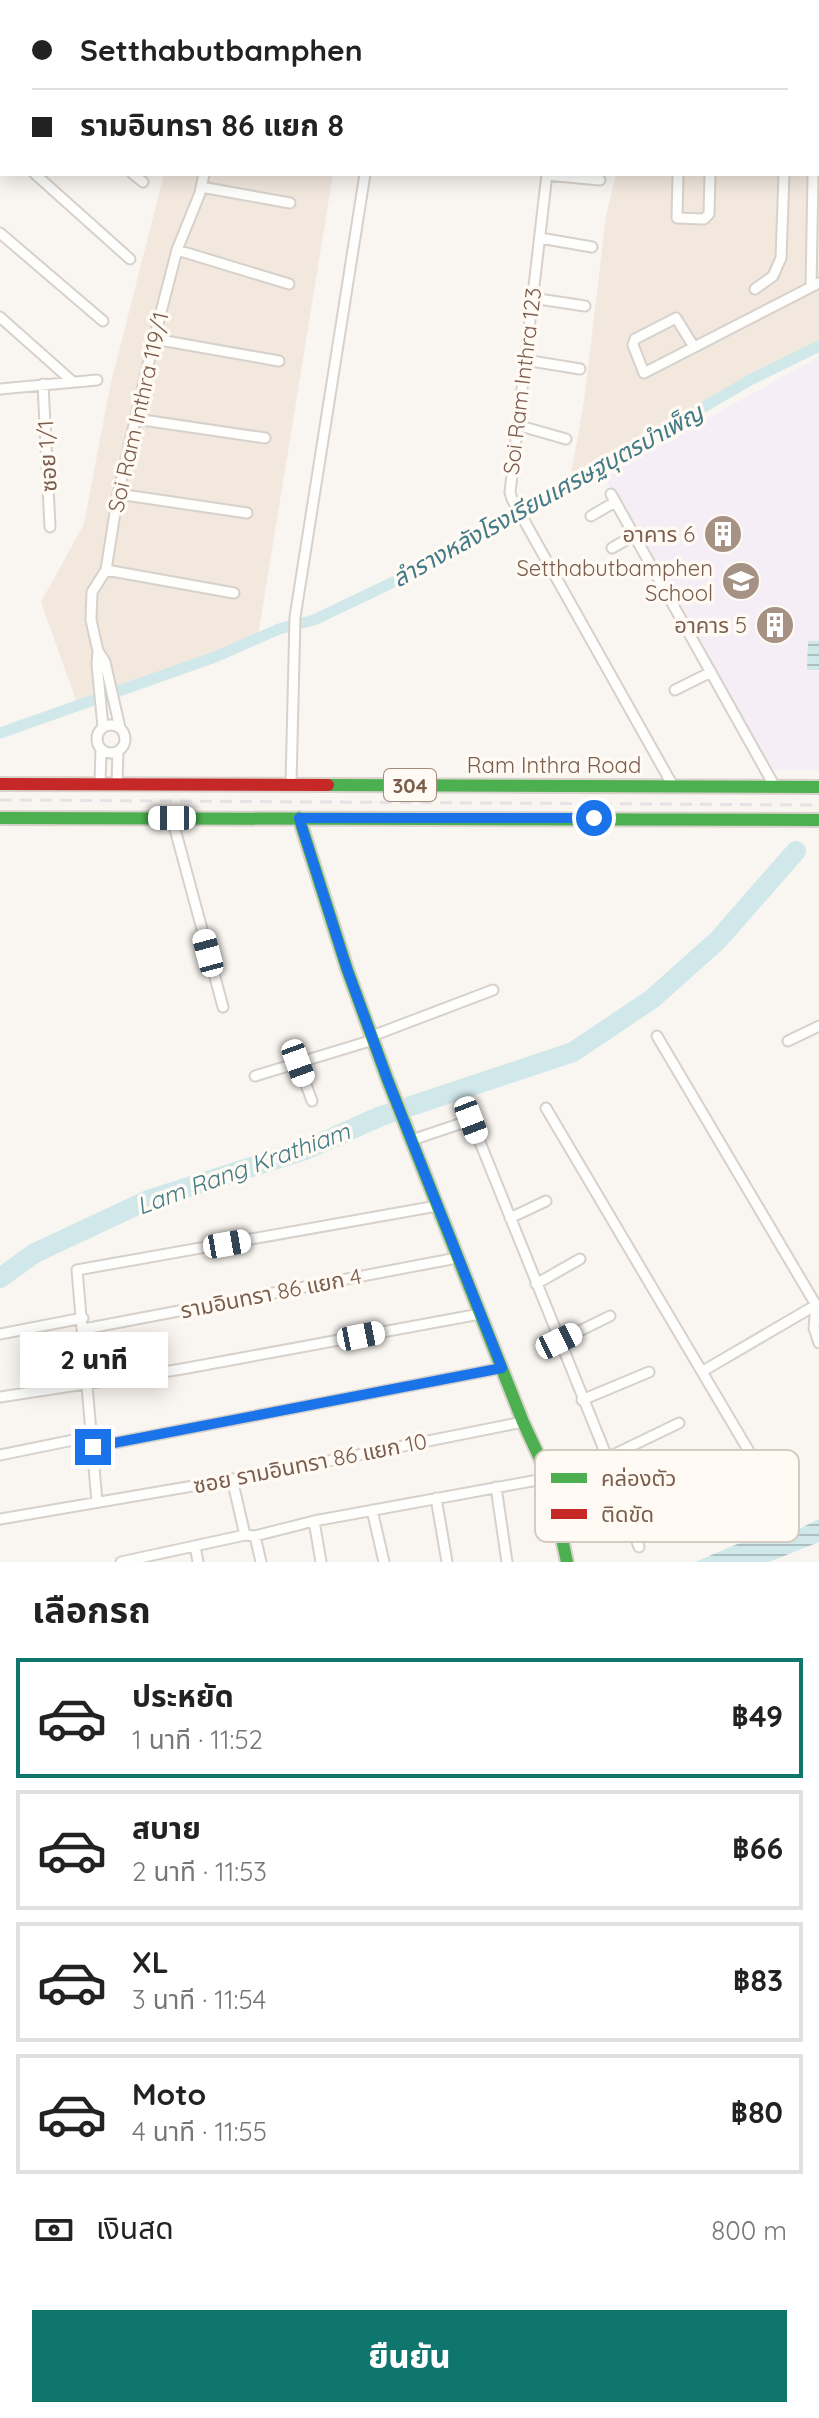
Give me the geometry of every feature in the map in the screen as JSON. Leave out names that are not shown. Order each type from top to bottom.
[{"type":"main road","name":"Ram Inthra Road","points":[[0,784],[819,787]]},
{"type":"main road","name":"304","points":[[0,818],[819,820]]},
{"type":"main road","points":[[299,818],[347,969],[388,1081],[536,1450]]},
{"type":"main road","points":[[563,1542],[567,1562]]},
{"type":"street","points":[[37,176],[130,259]]},
{"type":"street","points":[[136,176],[143,182]]},
{"type":"street","name":"Soi Ram Inthra 119/1","points":[[117,784],[118,751],[125,740],[107,700],[105,662],[98,651],[91,620],[92,592],[106,570],[118,494],[154,339],[177,250],[204,176]]},
{"type":"street","points":[[291,784],[295,617],[365,176]]},
{"type":"street","name":"Soi Ram Inthra 123","points":[[547,176],[509,486],[525,523],[673,786]]},
{"type":"street","points":[[565,176],[600,180]]},
{"type":"street","points":[[678,176],[677,218],[704,219],[709,214],[710,176]]},
{"type":"street","points":[[755,289],[773,276],[781,258],[784,176]]},
{"type":"street","points":[[694,347],[676,318],[635,339],[633,345],[644,373],[815,285],[813,176]]},
{"type":"street","points":[[201,187],[290,203]]},
{"type":"street","points":[[0,233],[103,321]]},
{"type":"street","points":[[540,238],[592,247]]},
{"type":"street","points":[[177,250],[289,284]]},
{"type":"street","points":[[532,298],[585,306]]},
{"type":"street","points":[[2,322],[72,381]]},
{"type":"street","points":[[154,339],[279,361]]},
{"type":"street","points":[[525,360],[580,369]]},
{"type":"street","points":[[0,389],[97,380]]},
{"type":"street","name":"ซอย 1/1","points":[[43,384],[50,527]]},
{"type":"street","points":[[136,419],[265,438]]},
{"type":"street","points":[[517,425],[566,439]]},
{"type":"street","points":[[118,494],[247,513]]},
{"type":"street","points":[[591,516],[613,498],[775,787]]},
{"type":"street","points":[[612,548],[633,536]]},
{"type":"street","points":[[106,570],[234,593]]},
{"type":"street","points":[[675,690],[711,672]]},
{"type":"street","name":"Soi Ram Inthra 119/1","points":[[100,784],[101,749],[97,738],[103,727],[107,700]]},
{"type":"street","points":[[103,727],[120,728]]},
{"type":"street","points":[[101,749],[118,751]]},
{"type":"street","points":[[172,818],[223,1007]]},
{"type":"street","points":[[255,1076],[373,1038],[493,990]]},
{"type":"street","points":[[788,1041],[819,1026]]},
{"type":"street","points":[[657,1036],[816,1305],[818,1337]]},
{"type":"street","points":[[298,1063],[312,1101]]},
{"type":"street","points":[[546,1108],[749,1450]]},
{"type":"street","points":[[412,1139],[471,1120],[604,1450]]},
{"type":"street","points":[[510,1218],[546,1201]]},
{"type":"street","points":[[97,1502],[77,1270],[437,1206]]},
{"type":"street","name":"รามอินทรา 86 แยก 4","points":[[0,1334],[83,1324],[457,1258]]},
{"type":"street","points":[[536,1284],[580,1259]]},
{"type":"street","points":[[703,1371],[816,1305]]},
{"type":"street","points":[[0,1397],[87,1385],[480,1314]]},
{"type":"street","points":[[559,1341],[610,1316]]},
{"type":"street","points":[[0,1455],[93,1442],[502,1368]]},
{"type":"street","points":[[582,1400],[649,1372]]},
{"type":"street","name":"ซอย รามอินทรา 86 แยก 10","points":[[0,1519],[232,1479],[523,1422]]},
{"type":"street","points":[[622,1450],[679,1423]]},
{"type":"street","points":[[232,1479],[261,1562]]},
{"type":"street","points":[[121,1562],[314,1521],[535,1480]]},
{"type":"street","points":[[496,1487],[507,1562]]},
{"type":"street","points":[[436,1498],[447,1562]]},
{"type":"street","points":[[372,1510],[384,1562]]},
{"type":"street","points":[[314,1521],[321,1562]]},
{"type":"street","points":[[637,1542],[639,1547]]},
{"type":"street","points":[[195,1546],[198,1562]]},
{"type":"shaded area","points":[[163,176],[333,176],[258,636],[79,709],[41,602],[84,524],[110,387]]},
{"type":"shaded area","points":[[616,176],[819,176],[819,342],[570,480],[584,402],[606,216]]},
{"type":"shaded area","name":"Setthabutbamphen School","points":[[819,357],[819,770],[771,770],[604,477]]},
{"type":"water","points":[[808,641],[819,641],[819,670],[807,670]]},
{"type":"water","points":[[819,1519],[819,1542],[769,1562],[695,1562],[742,1542],[799,1542],[799,1529]]},
{"type":"waterway","name":"ลำรางหลังโรงเรียนเศรษฐบุตรบำเพ็ญ","points":[[0,733],[215,657],[279,629],[314,620],[450,555],[750,380],[819,346]]},
{"type":"waterway","name":"Lam Rang Krathiam","points":[[0,1278],[35,1253],[148,1200],[305,1150],[381,1116],[573,1052],[652,999],[718,940],[796,851]]},
{"type":"railway","points":[[0,800],[819,805]]},
{"type":"traffic: fast","points":[[328,785],[819,787]]},
{"type":"traffic: fast","points":[[0,818],[819,820]]},
{"type":"traffic: fast","points":[[299,818],[347,969],[388,1081],[536,1450]]},
{"type":"traffic: fast","points":[[563,1542],[567,1562]]},
{"type":"traffic: jam","points":[[0,784],[328,785]]},
{"type":"place","name":"อาคาร 6","points":[[723,534]]},
{"type":"place","name":"Setthabutbamphen School","points":[[741,581]]},
{"type":"place","name":"อาคาร 5","points":[[775,625]]},
{"type":"route","points":[[93,1447],[502,1368],[388,1081],[347,969],[299,818],[594,818]]}]
